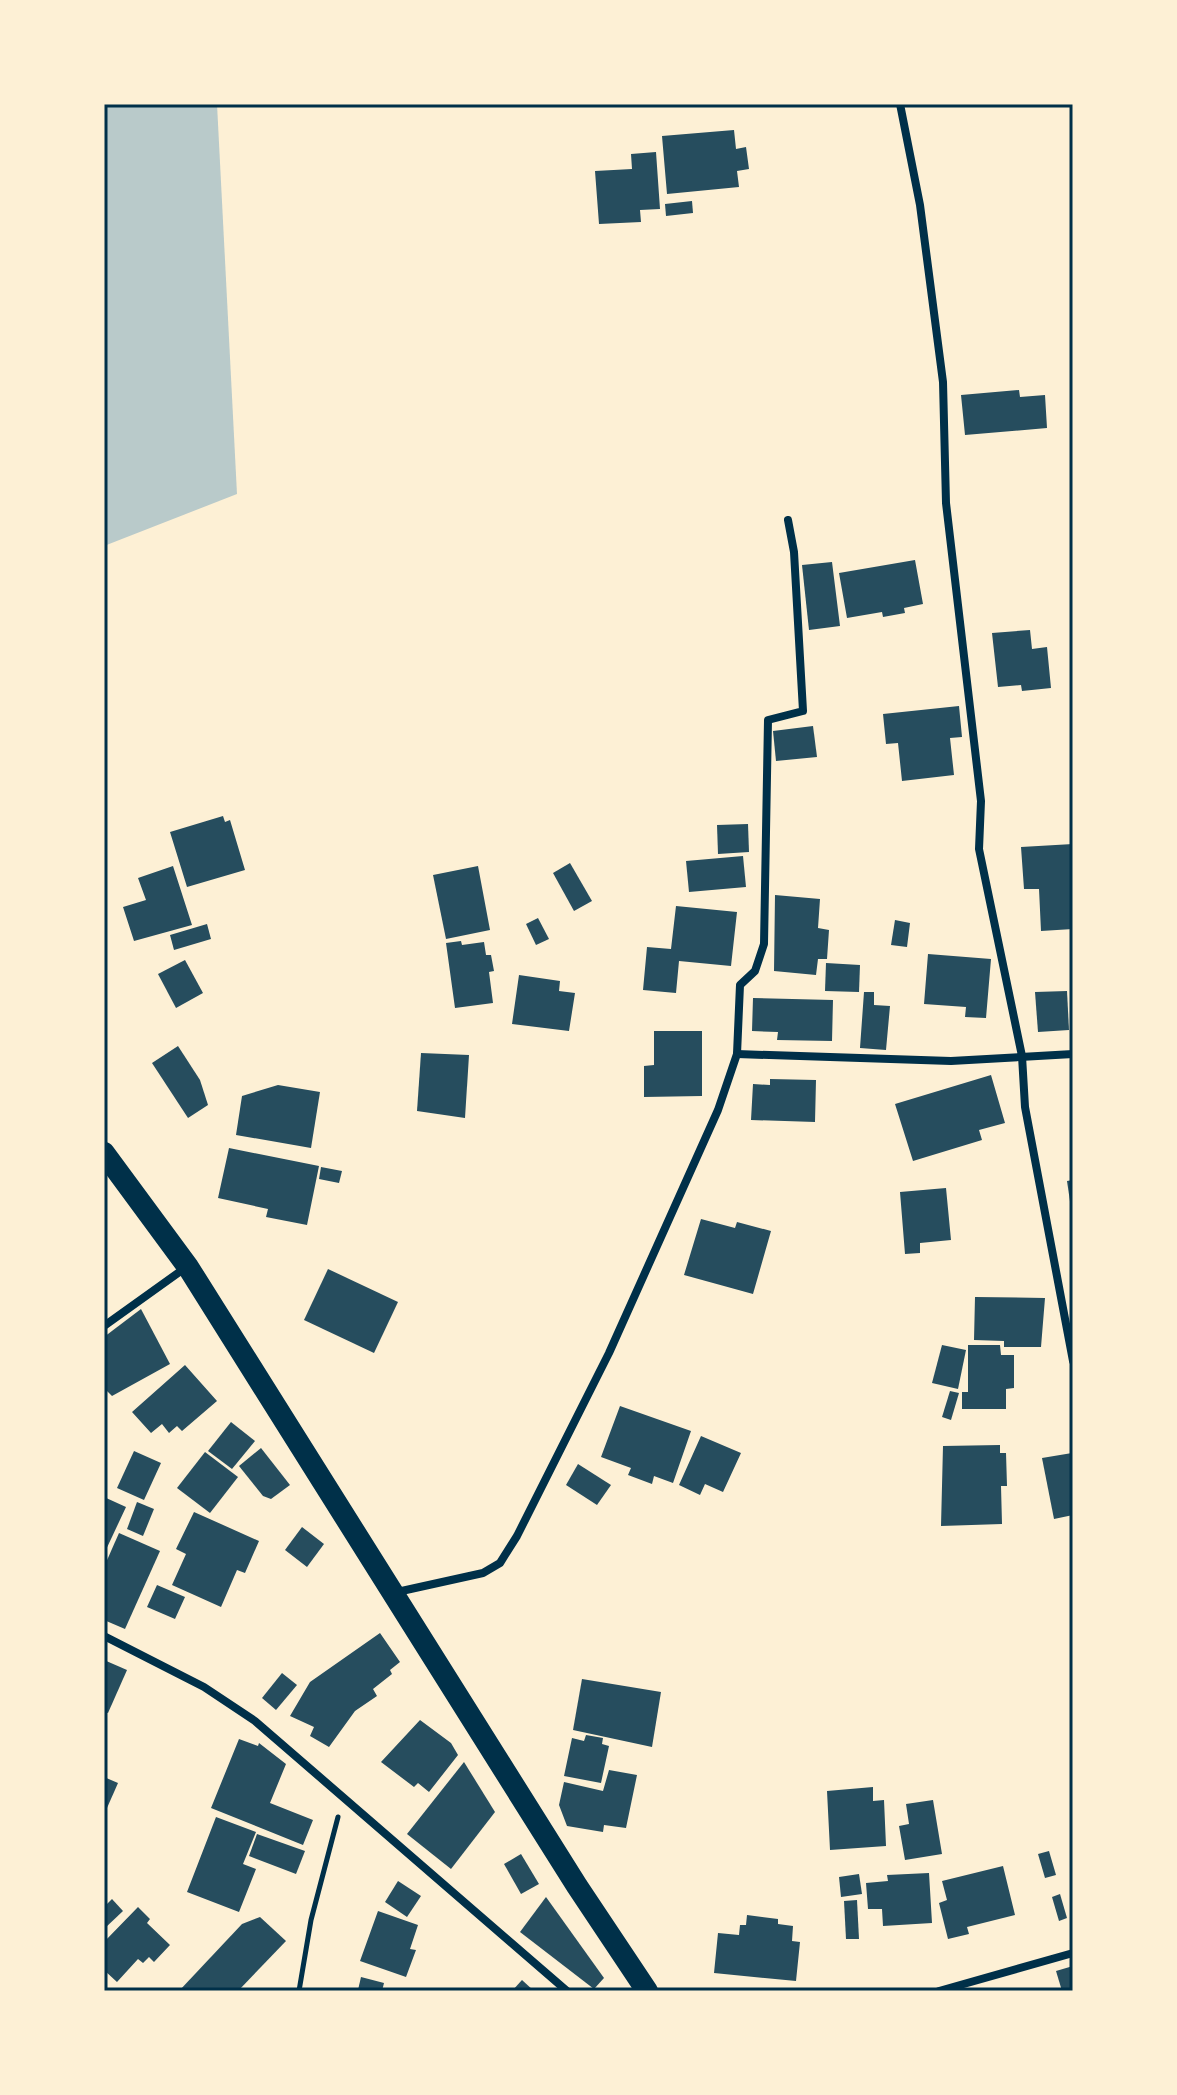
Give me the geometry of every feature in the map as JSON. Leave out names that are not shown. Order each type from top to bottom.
[{"type":"highway","points":[[104,1153],[188,1267],[647,1991]]},
{"type":"street","points":[[900,104],[920,205],[943,382],[946,503],[981,801],[979,849],[1022,1056],[1025,1107],[1073,1361]]},
{"type":"street","points":[[392,1593],[483,1573],[500,1563],[517,1536],[609,1353],[718,1110],[737,1054],[740,985],[755,971],[764,944],[768,720],[803,711],[794,552],[788,520]]},
{"type":"street","points":[[737,1054],[937,1061],[1073,1054]]},
{"type":"street","points":[[104,1326],[188,1267]]},
{"type":"street","points":[[104,1636],[204,1687],[255,1721],[567,1991]]},
{"type":"street","points":[[939,1991],[1073,1953]]},
{"type":"path","points":[[299,1991],[311,1920],[344,1796]]},
{"type":"shaded area","points":[[104,104],[217,104],[237,494],[104,546]]},
{"type":"building","points":[[734,130],[736,149],[746,147],[749,169],[737,171],[739,187],[667,194],[662,136]]},
{"type":"building","points":[[656,152],[660,209],[640,210],[641,222],[599,224],[595,171],[632,169],[631,154]]},
{"type":"building","points":[[692,201],[693,213],[666,216],[665,204]]},
{"type":"building","points":[[1019,390],[1020,397],[1045,395],[1047,428],[965,435],[961,395]]},
{"type":"building","points":[[915,560],[923,604],[904,608],[905,613],[883,617],[882,612],[847,618],[839,573]]},
{"type":"building","points":[[832,562],[840,626],[809,630],[802,565]]},
{"type":"building","points":[[1030,630],[1032,649],[1047,647],[1051,688],[1022,691],[1021,685],[998,687],[992,633]]},
{"type":"building","points":[[959,706],[962,737],[950,738],[954,775],[902,781],[898,743],[886,744],[883,714]]},
{"type":"building","points":[[813,726],[817,757],[776,761],[773,731]]},
{"type":"building","points":[[223,816],[225,822],[230,820],[245,870],[187,887],[170,832]]},
{"type":"building","points":[[748,824],[749,852],[718,854],[717,825]]},
{"type":"building","points":[[1073,844],[1073,929],[1041,931],[1039,889],[1024,889],[1021,847]]},
{"type":"building","points":[[743,856],[746,887],[689,892],[686,861]]},
{"type":"building","points":[[570,863],[592,901],[574,911],[553,873]]},
{"type":"building","points":[[173,866],[192,925],[134,941],[123,907],[146,900],[138,878]]},
{"type":"building","points":[[478,866],[490,930],[446,939],[433,875]]},
{"type":"building","points":[[775,895],[820,899],[818,928],[829,930],[827,959],[818,959],[816,975],[774,971]]},
{"type":"building","points":[[676,906],[737,912],[731,966],[679,961],[676,993],[643,990],[647,947],[671,949]]},
{"type":"building","points":[[538,918],[549,939],[536,945],[526,924]]},
{"type":"building","points":[[895,920],[910,923],[907,947],[891,945]]},
{"type":"building","points":[[207,924],[211,939],[174,950],[170,935]]},
{"type":"building","points":[[461,941],[462,945],[484,942],[486,955],[491,955],[494,971],[489,972],[493,1003],[455,1008],[446,943]]},
{"type":"building","points":[[928,954],[991,959],[986,1018],[965,1017],[966,1007],[924,1004]]},
{"type":"building","points":[[185,960],[203,993],[176,1008],[158,974]]},
{"type":"building","points":[[826,963],[860,965],[859,992],[825,991]]},
{"type":"building","points":[[519,975],[560,981],[559,991],[575,993],[569,1031],[512,1024]]},
{"type":"building","points":[[1067,991],[1069,1030],[1038,1032],[1035,992]]},
{"type":"building","points":[[864,992],[874,992],[874,1005],[890,1006],[886,1050],[860,1048]]},
{"type":"building","points":[[753,998],[833,1000],[832,1041],[777,1040],[778,1032],[752,1031]]},
{"type":"building","points":[[654,1031],[702,1031],[702,1096],[644,1097],[644,1066],[654,1065]]},
{"type":"building","points":[[178,1046],[200,1080],[208,1105],[188,1118],[152,1063]]},
{"type":"building","points":[[421,1053],[469,1055],[465,1118],[417,1111]]},
{"type":"building","points":[[991,1075],[1005,1123],[979,1130],[982,1140],[913,1161],[895,1104]]},
{"type":"building","points":[[770,1079],[816,1080],[815,1122],[751,1120],[753,1084],[770,1085]]},
{"type":"building","points":[[278,1085],[320,1092],[311,1148],[236,1135],[242,1096]]},
{"type":"building","points":[[229,1148],[319,1166],[307,1225],[266,1217],[268,1209],[218,1198]]},
{"type":"building","points":[[321,1167],[342,1171],[339,1183],[319,1179]]},
{"type":"building","points":[[1073,1180],[1073,1208],[1071,1208],[1067,1181]]},
{"type":"building","points":[[946,1188],[951,1240],[920,1243],[920,1253],[905,1254],[900,1192]]},
{"type":"building","points":[[701,1219],[735,1228],[737,1222],[771,1231],[753,1294],[684,1275]]},
{"type":"building","points":[[328,1269],[398,1302],[374,1353],[304,1320]]},
{"type":"building","points":[[975,1297],[1045,1298],[1041,1347],[1004,1347],[1004,1341],[974,1340]]},
{"type":"building","points":[[141,1309],[170,1364],[112,1396],[104,1388],[104,1337]]},
{"type":"building","points":[[942,1345],[966,1350],[958,1389],[932,1383]]},
{"type":"building","points":[[968,1345],[1000,1345],[1001,1355],[1014,1355],[1014,1388],[1006,1389],[1006,1409],[962,1409],[962,1392],[968,1392]]},
{"type":"building","points":[[185,1365],[217,1401],[182,1431],[177,1426],[169,1433],[162,1424],[151,1433],[132,1412]]},
{"type":"building","points":[[950,1391],[959,1393],[951,1420],[942,1417]]},
{"type":"building","points":[[620,1406],[691,1431],[673,1483],[654,1476],[652,1484],[628,1475],[631,1468],[601,1457]]},
{"type":"building","points":[[231,1422],[255,1441],[232,1469],[208,1451]]},
{"type":"building","points":[[701,1436],[741,1453],[723,1492],[705,1484],[700,1495],[679,1485]]},
{"type":"building","points":[[1000,1445],[1000,1453],[1006,1453],[1007,1486],[1001,1486],[1002,1524],[941,1526],[943,1446]]},
{"type":"building","points":[[261,1448],[290,1485],[271,1499],[263,1496],[239,1466]]},
{"type":"building","points":[[134,1451],[161,1463],[144,1500],[117,1488]]},
{"type":"building","points":[[205,1452],[238,1477],[210,1513],[177,1488]]},
{"type":"building","points":[[1072,1453],[1073,1515],[1054,1519],[1042,1458]]},
{"type":"building","points":[[578,1464],[611,1485],[597,1505],[566,1485]]},
{"type":"building","points":[[104,1497],[126,1507],[104,1554]]},
{"type":"building","points":[[137,1502],[154,1509],[143,1536],[127,1529]]},
{"type":"building","points":[[194,1512],[259,1541],[245,1573],[237,1570],[221,1607],[172,1585],[186,1554],[176,1549]]},
{"type":"building","points":[[302,1527],[324,1544],[307,1567],[285,1550]]},
{"type":"building","points":[[119,1533],[160,1551],[125,1629],[104,1620],[104,1567]]},
{"type":"building","points":[[157,1585],[185,1597],[175,1619],[147,1607]]},
{"type":"building","points":[[380,1633],[400,1662],[390,1670],[392,1674],[373,1689],[377,1696],[355,1711],[329,1747],[310,1736],[314,1727],[290,1716],[310,1682]]},
{"type":"building","points":[[104,1660],[127,1670],[108,1713],[104,1712]]},
{"type":"building","points":[[282,1673],[297,1685],[276,1710],[262,1698]]},
{"type":"building","points":[[582,1679],[661,1692],[652,1747],[573,1730]]},
{"type":"building","points":[[420,1720],[451,1743],[458,1755],[429,1792],[418,1783],[414,1787],[381,1762]]},
{"type":"building","points":[[586,1735],[603,1738],[602,1744],[609,1746],[601,1783],[564,1776],[572,1738],[584,1741]]},
{"type":"building","points":[[239,1739],[258,1746],[259,1743],[286,1764],[270,1803],[313,1820],[303,1845],[211,1808]]},
{"type":"building","points":[[464,1762],[495,1812],[451,1869],[407,1834]]},
{"type":"building","points":[[609,1770],[637,1775],[626,1828],[604,1825],[603,1832],[567,1826],[559,1805],[564,1782],[603,1791]]},
{"type":"building","points":[[104,1777],[118,1783],[107,1808],[104,1807]]},
{"type":"building","points":[[873,1787],[873,1801],[884,1800],[886,1846],[830,1850],[827,1791]]},
{"type":"building","points":[[933,1800],[942,1854],[905,1860],[899,1826],[909,1824],[906,1804]]},
{"type":"building","points":[[216,1817],[256,1832],[243,1864],[256,1869],[239,1912],[187,1892]]},
{"type":"building","points":[[257,1834],[305,1851],[296,1874],[249,1856]]},
{"type":"building","points":[[1049,1851],[1056,1875],[1045,1878],[1038,1854]]},
{"type":"building","points":[[521,1854],[539,1884],[521,1894],[504,1864]]},
{"type":"building","points":[[1003,1866],[1015,1915],[967,1927],[969,1934],[948,1939],[939,1903],[947,1900],[942,1881]]},
{"type":"building","points":[[929,1873],[932,1923],[883,1926],[882,1909],[868,1909],[866,1883],[888,1881],[887,1875]]},
{"type":"building","points":[[859,1874],[862,1894],[841,1897],[839,1877]]},
{"type":"building","points":[[398,1881],[421,1896],[407,1917],[385,1902]]},
{"type":"building","points":[[1060,1894],[1067,1918],[1059,1921],[1052,1897]]},
{"type":"building","points":[[546,1897],[604,1978],[594,1989],[520,1932]]},
{"type":"building","points":[[112,1899],[123,1911],[104,1929],[104,1907]]},
{"type":"building","points":[[857,1900],[859,1939],[846,1939],[844,1901]]},
{"type":"building","points":[[138,1907],[150,1919],[147,1923],[170,1945],[154,1962],[149,1957],[143,1963],[138,1959],[117,1982],[104,1970],[104,1942]]},
{"type":"building","points":[[378,1911],[418,1925],[410,1949],[416,1950],[406,1977],[360,1961]]},
{"type":"building","points":[[747,1915],[778,1919],[778,1924],[793,1926],[792,1941],[800,1942],[796,1981],[714,1973],[718,1933],[739,1935],[740,1925],[746,1925]]},
{"type":"building","points":[[260,1917],[286,1941],[238,1991],[179,1991],[242,1924]]},
{"type":"building","points":[[1073,1966],[1073,1991],[1062,1991],[1056,1971]]},
{"type":"building","points":[[361,1977],[384,1983],[382,1991],[358,1990]]},
{"type":"building","points":[[522,1980],[534,1991],[512,1991]]}]
